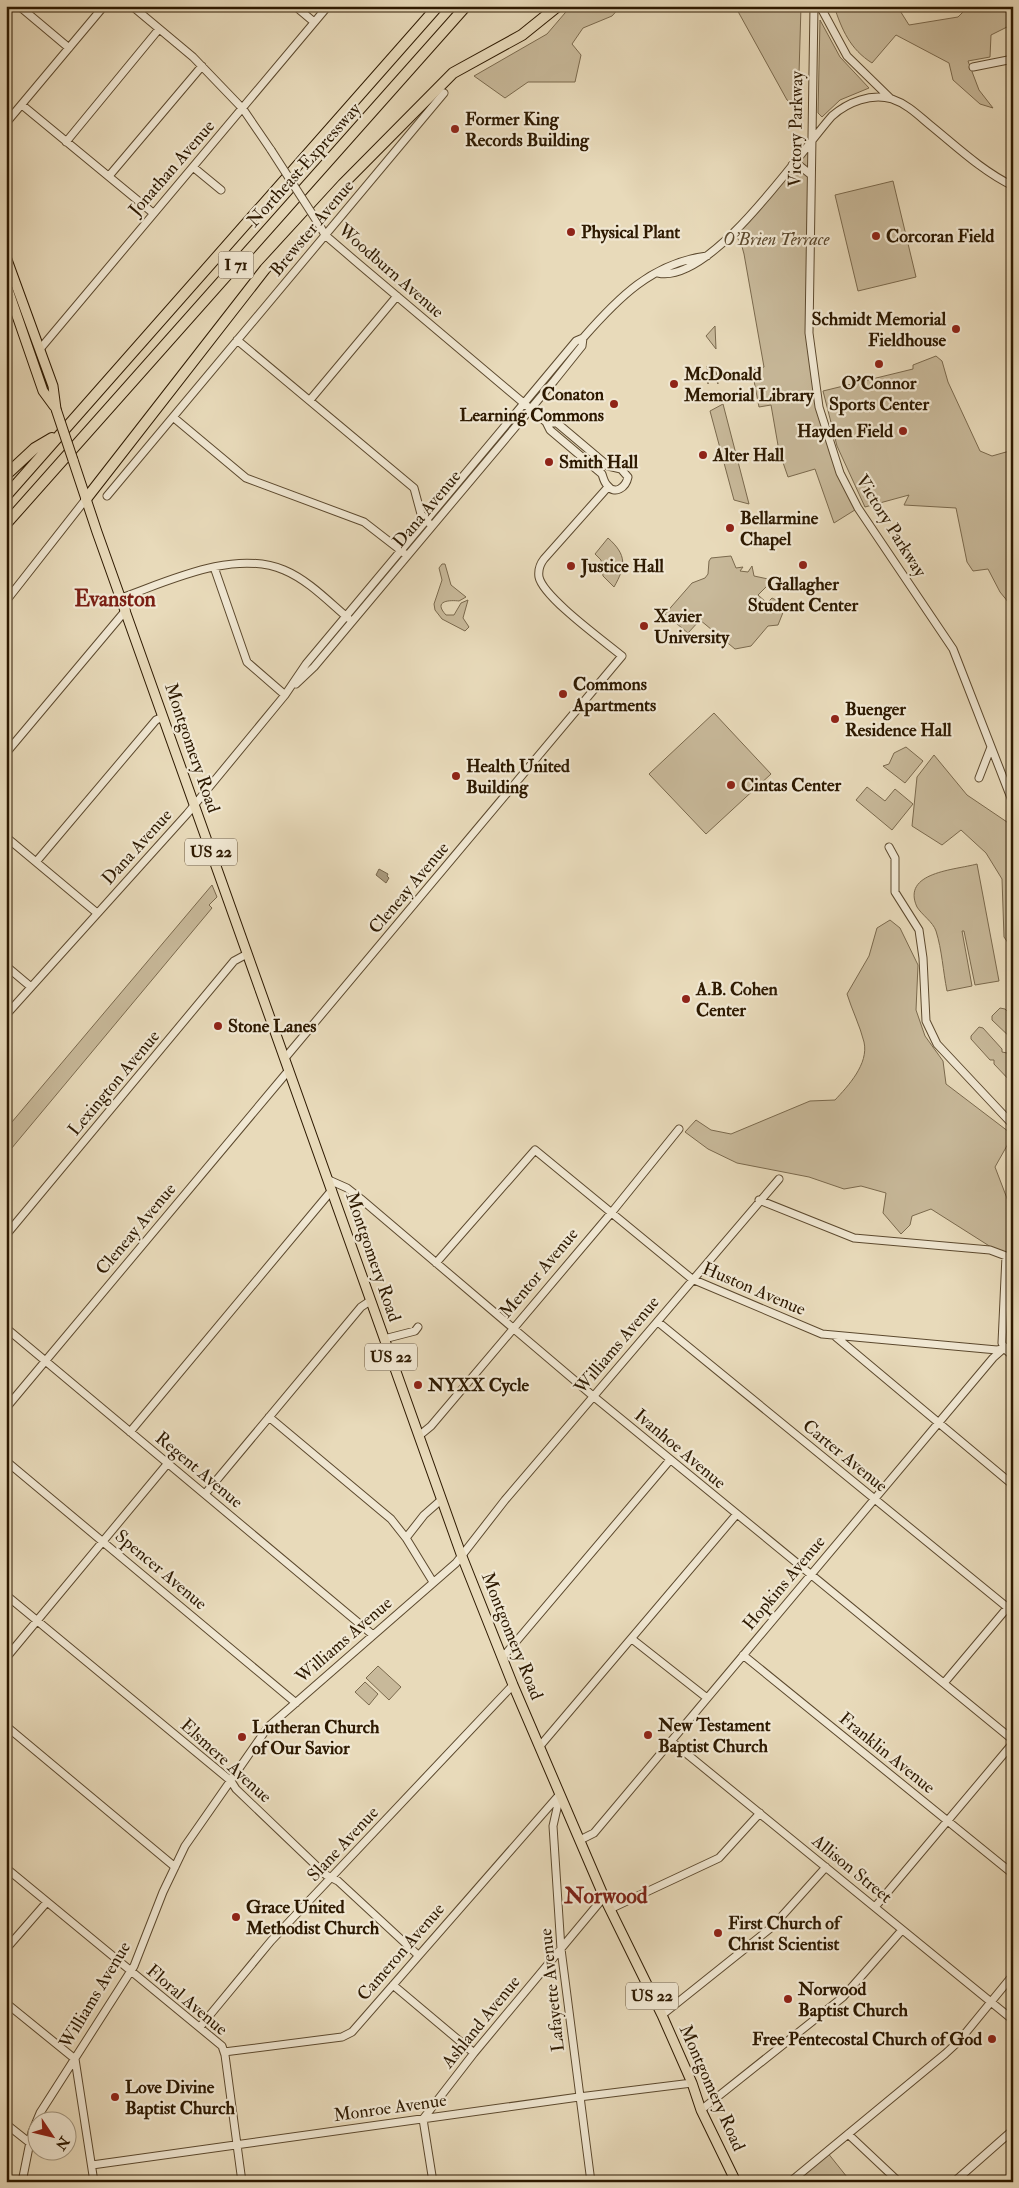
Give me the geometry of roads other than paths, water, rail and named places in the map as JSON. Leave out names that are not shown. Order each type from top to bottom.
[{"type":"highway","name":"Northeast Expressway","points":[[6,496],[370,86],[438,6]]},
{"type":"highway","name":"Northeast Expressway","points":[[6,524],[466,6]]},
{"type":"highway","points":[[86,499],[265,269],[343,184],[453,73],[522,35],[558,6]]},
{"type":"highway","points":[[6,474],[35,448],[60,433]]},
{"type":"main road","name":"Montgomery Road","points":[[6,257],[15,313],[43,391],[56,409]]},
{"type":"main road","name":"Montgomery Road","points":[[10,284],[40,349],[53,386],[56,409],[86,499],[288,1070],[329,1180],[370,1301],[420,1434],[461,1554],[513,1685],[604,1897],[662,2015],[692,2084],[701,2110],[736,2182]]},
{"type":"main road","points":[[6,306],[15,313]]},
{"type":"street","points":[[19,6],[69,48]]},
{"type":"street","points":[[6,123],[104,6]]},
{"type":"street","name":"Woodburn Avenue","points":[[132,6],[202,66],[243,109],[326,235],[546,422]]},
{"type":"street","points":[[295,6],[314,22]]},
{"type":"street","name":"Jonathan Avenue","points":[[40,349],[328,6]]},
{"type":"street","name":"Victory Parkway","points":[[814,6],[810,143],[809,333],[813,376],[824,423],[840,473],[858,508],[954,649],[1013,803]]},
{"type":"street","points":[[820,6],[847,56],[890,99]]},
{"type":"street","points":[[66,142],[159,29]]},
{"type":"street","points":[[973,67],[1013,59]]},
{"type":"street","points":[[109,176],[202,66]]},
{"type":"street","name":"Brewster Avenue","points":[[106,496],[444,93]]},
{"type":"street","name":"Dana Avenue","points":[[6,1015],[194,804],[285,695],[314,667],[401,551],[576,341],[583,338],[625,293],[669,264],[707,256],[746,221],[832,116],[846,106],[871,98],[890,99],[908,106],[985,170],[1013,186]]},
{"type":"street","points":[[22,105],[153,213]]},
{"type":"street","points":[[792,165],[800,166],[810,174]]},
{"type":"street","points":[[193,167],[221,190]]},
{"type":"street","points":[[310,400],[397,296]]},
{"type":"street","points":[[1013,297],[1013,321]]},
{"type":"street","name":"Dana Avenue","points":[[349,619],[433,526],[582,346],[583,338]]},
{"type":"street","points":[[238,340],[414,488],[421,514],[433,526]]},
{"type":"street","points":[[172,417],[246,478],[364,522],[407,556]]},
{"type":"street","points":[[546,422],[557,424],[608,466],[617,467],[626,472],[626,483],[621,489],[615,491],[608,486],[602,474],[550,430],[546,422]]},
{"type":"street","name":"Cleneay Avenue","points":[[285,1058],[622,656],[552,598],[539,578],[539,570],[544,559],[608,486]]},
{"type":"street","points":[[6,601],[86,499]]},
{"type":"street","points":[[121,598],[214,567],[248,562],[284,570],[306,583],[349,619]]},
{"type":"street","points":[[214,567],[247,662],[285,695]]},
{"type":"street","points":[[6,753],[126,610]]},
{"type":"street","points":[[36,862],[156,720],[163,717]]},
{"type":"street","points":[[979,778],[991,746]]},
{"type":"street","points":[[6,837],[97,913]]},
{"type":"street","points":[[889,847],[895,858],[894,892],[919,930],[923,958],[924,1010],[930,1031],[937,1044],[1013,1125]]},
{"type":"street","name":"Lexington Avenue","points":[[6,1235],[234,961],[247,954]]},
{"type":"street","points":[[6,966],[31,987]]},
{"type":"street","name":"Cleneay Avenue","points":[[6,1408],[288,1070]]},
{"type":"street","name":"Mentor Avenue","points":[[420,1434],[430,1426],[612,1212],[679,1129]]},
{"type":"street","name":"Huston Avenue","points":[[436,1263],[534,1150],[692,1278],[822,1334],[836,1337],[997,1350],[1005,1348]]},
{"type":"street","name":"Williams Avenue","points":[[42,2110],[130,1972],[138,1957],[157,1905],[193,1835],[268,1727],[456,1563],[461,1554],[593,1396],[778,1179]]},
{"type":"street","name":"Ivanhoe Avenue","points":[[329,1180],[346,1188],[736,1515],[944,1683],[1013,1742]]},
{"type":"street","points":[[130,1432],[332,1190]]},
{"type":"street","points":[[759,1200],[854,1238],[990,1250],[1008,1257],[1002,1343],[1013,1356]]},
{"type":"street","points":[[206,1494],[361,1307],[370,1301]]},
{"type":"street","name":"Carter Avenue","points":[[658,1322],[1010,1610]]},
{"type":"street","points":[[384,1339],[415,1331],[418,1327]]},
{"type":"street","name":"Regent Avenue","points":[[6,1328],[373,1635]]},
{"type":"street","points":[[836,1337],[1013,1485]]},
{"type":"street","name":"Hopkins Avenue","points":[[580,1840],[594,1833],[993,1358],[1005,1348],[1013,1346]]},
{"type":"street","points":[[269,1417],[391,1519],[406,1538],[433,1582]]},
{"type":"street","points":[[503,1657],[670,1460]]},
{"type":"street","name":"Spencer Avenue","points":[[6,1461],[296,1703]]},
{"type":"street","points":[[6,1658],[168,1464]]},
{"type":"street","points":[[406,1538],[424,1515],[441,1500]]},
{"type":"street","points":[[540,1746],[736,1515]]},
{"type":"street","name":"Elsmere Avenue","points":[[6,1595],[231,1781],[236,1789],[326,1875],[332,1877],[418,1955]]},
{"type":"street","points":[[944,1683],[1010,1610],[1013,1601]]},
{"type":"street","points":[[632,1639],[707,1698]]},
{"type":"street","name":"Franklin Avenue","points":[[744,1655],[947,1821],[1012,1870]]},
{"type":"street","name":"Slane Avenue","points":[[200,2027],[270,1941],[513,1685]]},
{"type":"street","points":[[6,1726],[175,1867]]},
{"type":"street","name":"Allison Street","points":[[671,1741],[1013,2020]]},
{"type":"street","points":[[875,1906],[1013,1742]]},
{"type":"street","name":"Lafayette Avenue","points":[[560,1794],[553,1826],[561,1949],[591,2182]]},
{"type":"street","name":"Cameron Avenue","points":[[224,2052],[348,2035],[560,1794]]},
{"type":"street","points":[[610,1910],[719,1858],[760,1813]]},
{"type":"street","points":[[662,2015],[772,1927],[826,1867]]},
{"type":"street","name":"Floral Avenue","points":[[6,1868],[130,1972],[216,2040],[224,2052],[242,2182]]},
{"type":"street","name":"Ashland Avenue","points":[[423,2118],[474,2053],[604,1897]]},
{"type":"street","points":[[6,1949],[47,1902]]},
{"type":"street","points":[[701,2110],[844,1997],[902,1930]]},
{"type":"street","points":[[790,2182],[945,2054],[1013,1975]]},
{"type":"street","points":[[393,1985],[474,2053]]},
{"type":"street","points":[[6,2003],[74,2060],[94,2182]]},
{"type":"street","name":"Monroe Avenue","points":[[92,2165],[423,2118],[692,2084]]},
{"type":"street","points":[[423,2118],[433,2182]]},
{"type":"street","points":[[6,2124],[28,2141]]},
{"type":"street","points":[[954,2182],[1013,2130]]},
{"type":"street","points":[[848,2134],[899,2182]]},
{"type":"street","name":"Williams Avenue","points":[[22,2182],[28,2153]]},
{"type":"place","name":"Former King Records Building","points":[[455,129]]},
{"type":"place","name":"Physical Plant","points":[[571,232]]},
{"type":"place","name":"Corcoran Field","points":[[876,236]]},
{"type":"place","name":"Schmidt Memorial Fieldhouse","points":[[956,329]]},
{"type":"place","name":"O'Connor Sports Center","points":[[879,364]]},
{"type":"place","name":"McDonald Memorial Library","points":[[674,384]]},
{"type":"place","name":"Conaton Learning Commons","points":[[614,404]]},
{"type":"place","name":"Hayden Field","points":[[903,431]]},
{"type":"place","name":"Alter Hall","points":[[703,455]]},
{"type":"place","name":"Smith Hall","points":[[549,462]]},
{"type":"place","name":"Bellarmine Chapel","points":[[730,528]]},
{"type":"place","name":"Gallagher Student Center","points":[[803,565]]},
{"type":"place","name":"Justice Hall","points":[[571,566]]},
{"type":"place","name":"Xavier University","points":[[644,626]]},
{"type":"place","name":"Commons Apartments","points":[[563,694]]},
{"type":"place","name":"Buenger Residence Hall","points":[[835,719]]},
{"type":"place","name":"Health United Building","points":[[456,776]]},
{"type":"place","name":"Cintas Center","points":[[731,785]]},
{"type":"place","name":"A.B. Cohen Center","points":[[686,999]]},
{"type":"place","name":"Stone Lanes","points":[[218,1026]]},
{"type":"place","name":"NYXX Cycle","points":[[418,1385]]},
{"type":"place","name":"New Testament Baptist Church","points":[[648,1735]]},
{"type":"place","name":"Lutheran Church of Our Savior","points":[[242,1737]]},
{"type":"place","name":"Grace United Methodist Church","points":[[236,1917]]},
{"type":"place","name":"First Church of Christ Scientist","points":[[718,1933]]},
{"type":"place","name":"Norwood Baptist Church","points":[[788,1999]]},
{"type":"place","name":"Free Pentecostal Church of God","points":[[992,2039]]},
{"type":"place","name":"Love Divine Baptist Church","points":[[115,2097]]},
{"type":"district","name":"Evanston","points":[[115,599]]},
{"type":"district","name":"Norwood","points":[[606,1896]]},
{"type":"park label","name":"O’Brien Terrace","points":[[776,239]]}]
